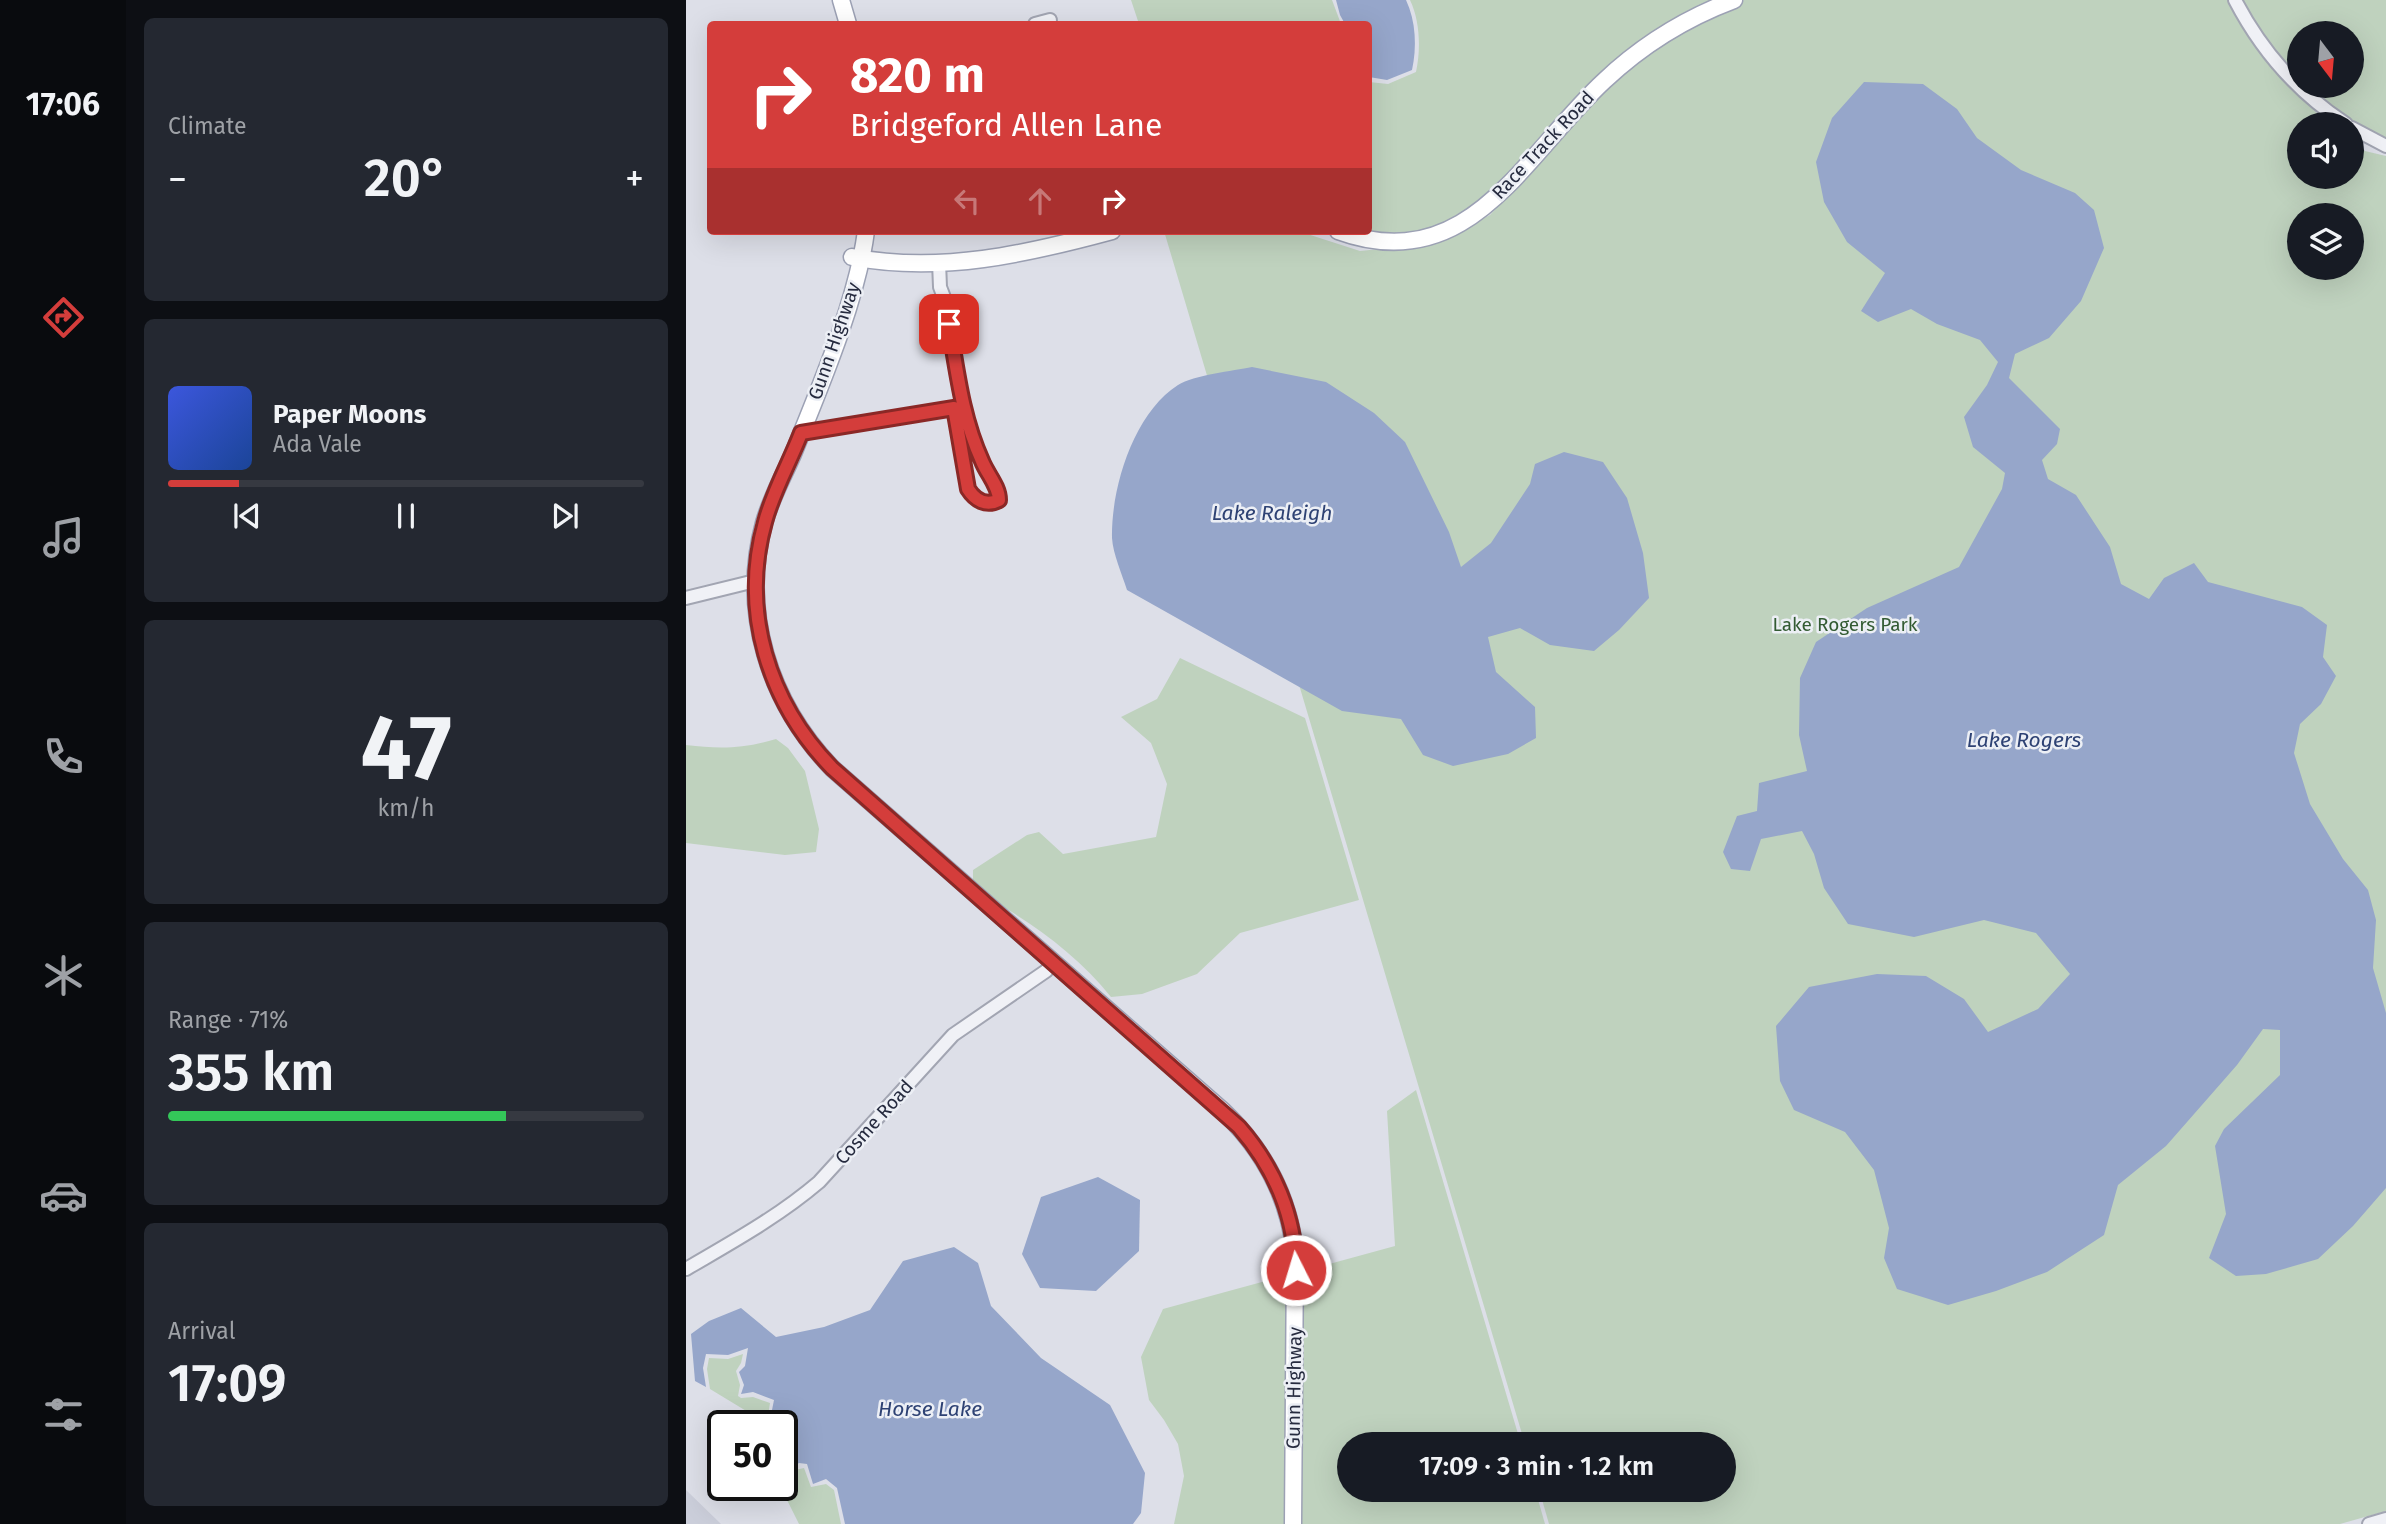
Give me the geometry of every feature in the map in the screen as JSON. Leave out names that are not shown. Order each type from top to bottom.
[{"type":"main road","name":"Race Track Road","points":[[1350,235],[1369,241],[1404,242],[1456,228],[1494,199],[1620,66],[1668,32],[1734,0]]},
{"type":"main road","points":[[773,497],[781,464],[856,258],[857,235]]},
{"type":"main road","name":"Gunn Highway","points":[[865,235],[856,258],[843,321],[801,433],[773,497],[761,536],[755,581],[757,619],[767,664],[784,705],[811,746],[842,778],[1239,1127],[1260,1154],[1280,1190],[1291,1226],[1296,1261],[1293,1524]]},
{"type":"main road","points":[[856,258],[902,263],[1009,256],[1096,235]]},
{"type":"street","points":[[2235,0],[2257,38],[2281,70],[2328,112]]},
{"type":"street","points":[[2364,134],[2386,146]]},
{"type":"street","points":[[801,433],[954,408],[968,489],[974,498],[992,503],[999,500],[999,494],[982,463],[964,410],[945,300],[940,287],[939,262]]},
{"type":"street","points":[[686,598],[755,581]]},
{"type":"street","name":"Cosme Road","points":[[686,1269],[769,1221],[802,1197],[819,1182],[953,1035],[1046,971],[1053,963]]},
{"type":"street","points":[[2369,1524],[2386,1519]]},
{"type":"shaded area","points":[[686,1490],[721,1524],[686,1524]]},
{"type":"green space","points":[[1131,0],[1332,0],[1340,21],[1138,21]]},
{"type":"green space","points":[[1410,0],[1720,0],[1683,18],[1466,216],[1404,237],[1372,232],[1372,82],[1388,84],[1416,72],[1419,35]]},
{"type":"green space","name":"Lake Rogers Park","points":[[1744,0],[2228,0],[2248,34],[2287,82],[2287,98],[2301,98],[2316,112],[2287,112],[2287,189],[2364,189],[2364,150],[2386,156],[2386,1511],[2340,1524],[1549,1524],[1543,1502],[1736,1502],[1736,1432],[1521,1432],[1165,235],[1310,235],[1360,251],[1437,243],[1490,215],[1600,91],[1665,39]]},
{"type":"green space","points":[[2240,0],[2386,0],[2386,141],[2364,129],[2364,112],[2337,112],[2319,98],[2364,98],[2364,21],[2287,21],[2287,68],[2267,46]]},
{"type":"green space","points":[[1180,658],[1305,718],[1359,900],[1240,933],[1197,974],[1142,994],[1111,997],[1090,973],[1054,941],[973,887],[973,870],[1027,835],[1039,832],[1063,854],[1156,837],[1167,784],[1151,743],[1121,717],[1157,699]]},
{"type":"green space","points":[[776,739],[788,748],[805,771],[819,829],[816,852],[785,855],[686,843],[686,745],[731,747]]},
{"type":"green space","points":[[1416,1090],[1517,1432],[1337,1432],[1337,1502],[1539,1502],[1545,1524],[1297,1524],[1300,1272],[1395,1246],[1387,1111]]},
{"type":"green space","points":[[1291,1274],[1288,1524],[1174,1524],[1184,1476],[1178,1444],[1149,1400],[1141,1357],[1163,1309]]},
{"type":"green space","points":[[743,1354],[736,1371],[740,1385],[738,1396],[753,1397],[770,1403],[769,1410],[745,1410],[710,1389],[707,1369],[709,1358],[728,1359]]},
{"type":"green space","points":[[804,1468],[811,1487],[826,1484],[834,1490],[841,1524],[799,1524],[788,1501],[798,1501],[798,1469]]},
{"type":"water","points":[[1336,0],[1406,0],[1415,35],[1412,70],[1387,80],[1372,78],[1372,21],[1343,21]]},
{"type":"water","name":"Lake Rogers","points":[[1864,82],[1923,84],[1957,109],[1977,138],[2021,170],[2075,193],[2094,210],[2104,248],[2081,301],[2049,338],[2015,354],[2009,378],[2060,429],[2057,444],[2042,460],[2048,479],[2076,495],[2110,547],[2121,584],[2149,599],[2164,578],[2194,563],[2208,582],[2302,607],[2327,625],[2323,657],[2336,676],[2321,704],[2300,724],[2294,753],[2310,804],[2343,859],[2368,890],[2376,920],[2373,968],[2386,1013],[2386,1188],[2353,1226],[2318,1259],[2266,1274],[2236,1276],[2209,1258],[2226,1214],[2215,1146],[2224,1129],[2280,1075],[2280,1030],[2263,1029],[2237,1065],[2166,1146],[2118,1185],[2104,1235],[2047,1272],[1948,1305],[1897,1289],[1884,1258],[1889,1228],[1874,1170],[1845,1132],[1794,1110],[1780,1081],[1776,1026],[1809,987],[1877,974],[1926,976],[1964,999],[1988,1032],[2038,1009],[2070,974],[2036,933],[1984,920],[1914,937],[1848,924],[1824,888],[1814,854],[1802,831],[1761,839],[1750,871],[1731,869],[1723,852],[1737,816],[1757,811],[1759,783],[1807,771],[1799,735],[1800,678],[1816,642],[1867,608],[1959,567],[2002,489],[2005,473],[1973,447],[1964,417],[1987,385],[1998,362],[1980,340],[1937,324],[1911,309],[1878,322],[1861,311],[1885,273],[1847,242],[1824,202],[1816,162],[1832,118]]},
{"type":"water","name":"Lake Raleigh","points":[[1252,367],[1326,382],[1374,413],[1405,442],[1449,532],[1461,567],[1491,543],[1530,484],[1535,464],[1564,452],[1603,462],[1627,498],[1643,553],[1649,598],[1619,630],[1594,651],[1550,645],[1520,628],[1488,637],[1496,672],[1535,707],[1536,738],[1508,754],[1453,766],[1423,755],[1401,719],[1342,711],[1127,590],[1113,544],[1113,518],[1121,475],[1138,432],[1162,398],[1178,385],[1203,376]]},
{"type":"water","points":[[1098,1177],[1140,1200],[1139,1251],[1096,1291],[1040,1288],[1022,1254],[1041,1197]]},
{"type":"water","name":"Horse Lake","points":[[954,1247],[978,1263],[991,1306],[1041,1358],[1110,1405],[1145,1473],[1141,1513],[1133,1524],[845,1524],[837,1488],[826,1479],[813,1484],[807,1464],[798,1464],[798,1410],[772,1410],[774,1400],[753,1392],[741,1394],[744,1385],[739,1372],[745,1366],[748,1348],[728,1355],[706,1354],[703,1368],[706,1387],[695,1381],[691,1334],[709,1321],[741,1308],[776,1337],[824,1327],[870,1310],[903,1261]]},
{"type":"route","points":[[949,324],[959,389],[970,430],[982,463],[999,494],[999,500],[986,503],[974,498],[968,489],[954,408],[801,433],[773,497],[758,551],[755,581],[757,619],[767,664],[784,705],[797,727],[842,778],[1223,1111],[1248,1137],[1280,1190],[1293,1236],[1296,1270]]}]
